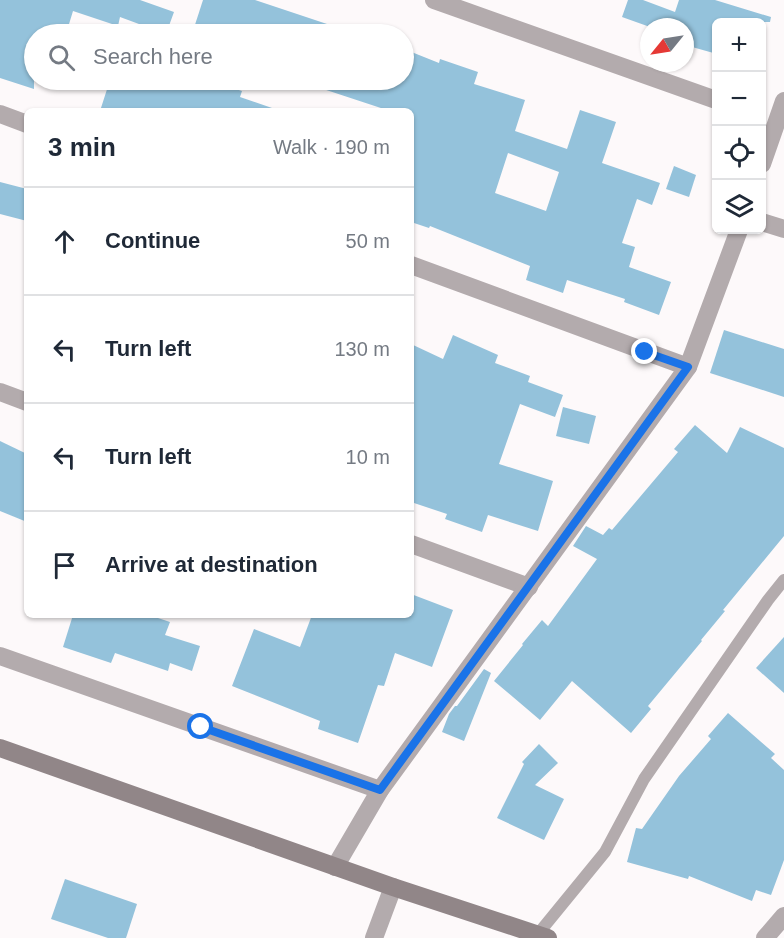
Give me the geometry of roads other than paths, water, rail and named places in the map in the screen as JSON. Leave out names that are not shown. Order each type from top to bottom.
[{"type":"street","points":[[434,0],[712,98]]},
{"type":"street","points":[[766,138],[769,118],[784,101]]},
{"type":"street","points":[[0,114],[24,123]]},
{"type":"street","points":[[766,223],[784,229]]},
{"type":"street","points":[[335,867],[380,790],[688,367],[738,234]]},
{"type":"street","points":[[414,266],[688,367]]},
{"type":"street","points":[[0,393],[24,401]]},
{"type":"street","points":[[414,545],[530,587]]},
{"type":"street","points":[[0,656],[380,790]]},
{"type":"street","points":[[0,748],[335,867],[543,936]]},
{"type":"street","points":[[374,938],[393,887]]},
{"type":"street","points":[[765,938],[784,916]]},
{"type":"lane","points":[[543,936],[605,852],[644,780],[784,580]]}]
